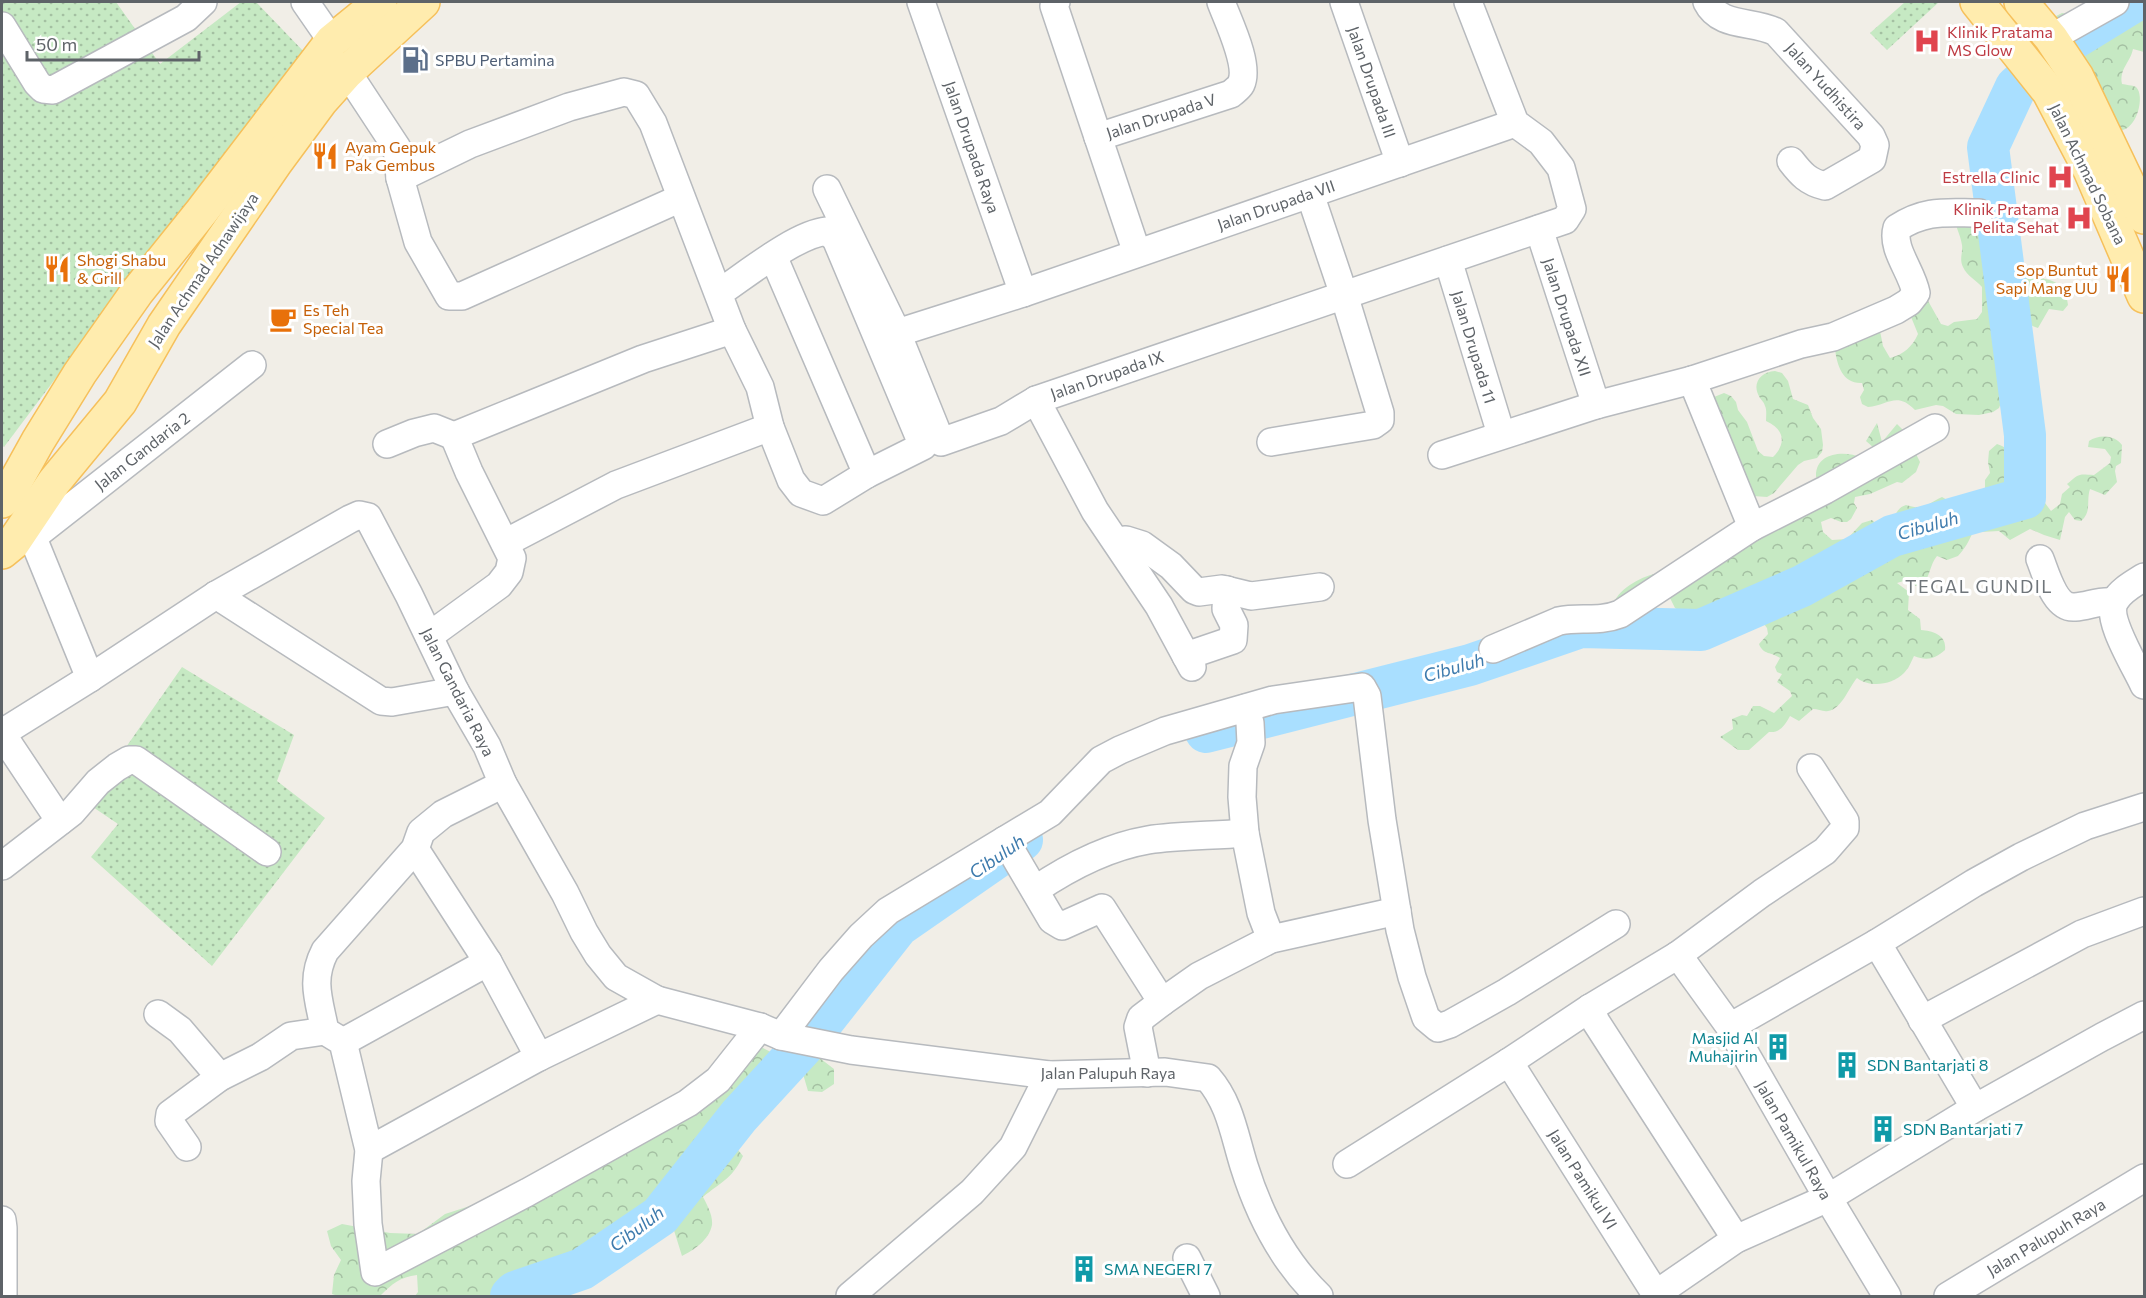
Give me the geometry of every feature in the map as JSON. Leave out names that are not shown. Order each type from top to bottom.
[{"type":"main road","name":"Jalan Achmad Adnawijaya","points":[[4,493],[80,373],[137,292],[332,41],[380,2]]},
{"type":"main road","name":"Jalan Achmad Adnawijaya","points":[[2,552],[30,530],[54,482],[120,402],[164,325],[276,162],[347,72],[423,2]]},
{"type":"main road","name":"Jalan Achmad Sobana","points":[[1977,2],[2017,49],[2049,92],[2090,170],[2134,239],[2145,296]]},
{"type":"main road","name":"Jalan Achmad Sobana","points":[[2021,2],[2053,40],[2077,77],[2145,217]]},
{"type":"main road","points":[[332,41],[347,72]]},
{"type":"street","points":[[2,26],[37,83],[43,89],[53,90],[186,18],[202,2]]},
{"type":"street","points":[[305,2],[332,41]]},
{"type":"street","name":"Jalan Drupada Raya","points":[[921,2],[1023,293]]},
{"type":"street","name":"Jalan Drupada V","points":[[1056,2],[1054,6],[1137,253]]},
{"type":"street","name":"Jalan Drupada V","points":[[1098,137],[1231,94],[1241,85],[1242,60],[1221,2]]},
{"type":"street","name":"Jalan Drupada III","points":[[1344,2],[1400,163]]},
{"type":"street","points":[[1468,2],[1515,123],[1541,142],[1561,168],[1572,209],[1565,220],[1539,228]]},
{"type":"street","name":"Jalan Yudhistira","points":[[1707,2],[1710,8],[1722,18],[1766,27],[1776,32],[1871,136],[1875,145],[1872,159],[1825,186],[1802,176],[1791,161]]},
{"type":"street","points":[[2053,40],[2115,2]]},
{"type":"street","points":[[347,72],[397,148],[400,178],[418,242],[449,296],[462,296],[681,198]]},
{"type":"street","points":[[400,178],[470,144],[569,107],[624,92],[636,95],[653,123],[732,330],[760,387],[770,427],[791,480],[801,493],[823,501],[867,474],[923,446],[887,337],[836,239],[827,231],[814,232],[773,256],[719,293]]},
{"type":"street","name":"Jalan Drupada VII","points":[[887,337],[1023,293],[1515,123]]},
{"type":"street","name":"Jalan Drupada IX","points":[[827,189],[887,337],[941,442],[1001,421],[1036,400],[1539,228]]},
{"type":"street","points":[[1270,442],[1373,425],[1380,420],[1380,413],[1344,295],[1310,194]]},
{"type":"street","points":[[1442,455],[1596,405],[1692,380],[1801,344],[1833,337],[1905,306],[1914,298],[1916,292],[1895,235],[1897,228],[1920,216],[1941,213],[1979,213]]},
{"type":"street","name":"Jalan Drupada XII","points":[[1539,228],[1596,405]]},
{"type":"street","points":[[773,256],[867,474]]},
{"type":"street","name":"Jalan Drupada 11","points":[[1448,260],[1501,434]]},
{"type":"street","points":[[387,444],[434,428],[454,436],[643,359],[732,330]]},
{"type":"street","name":"Jalan Gandaria 2","points":[[30,530],[252,364]]},
{"type":"street","points":[[1692,380],[1752,527]]},
{"type":"street","points":[[1036,400],[1095,511],[1159,606],[1189,661],[1233,640],[1234,625],[1226,609],[1227,590]]},
{"type":"street","points":[[505,543],[616,485],[770,427]]},
{"type":"street","points":[[1493,649],[1559,621],[1570,618],[1605,619],[1620,614],[1752,527],[1825,490],[1935,428]]},
{"type":"street","points":[[429,636],[499,585],[509,573],[512,558],[469,472],[454,436]]},
{"type":"street","points":[[4,493],[30,530],[90,678]]},
{"type":"street","name":"Jalan Gandaria Raya","points":[[2,733],[216,595],[350,519],[359,515],[368,517],[455,691],[487,746],[503,784],[598,955],[616,977],[657,1000],[780,1034]]},
{"type":"street","points":[[1116,541],[1126,540],[1142,545],[1171,566],[1194,590],[1199,592],[1227,590],[1251,596],[1320,587]]},
{"type":"street","points":[[2040,559],[2058,599],[2066,606],[2074,607],[2098,601],[2114,602]]},
{"type":"street","points":[[2145,577],[2122,593],[2114,602],[2112,616],[2145,685]]},
{"type":"street","points":[[216,595],[381,700],[392,702],[455,691]]},
{"type":"street","points":[[503,784],[443,814],[421,832],[415,849],[325,951],[315,976],[316,987],[334,1036],[369,1150],[366,1181],[368,1224],[376,1284],[528,1192],[688,1103],[780,1034],[831,970],[861,936],[888,911],[1009,846],[1050,813],[1101,760],[1165,731],[1248,714],[1273,700],[1364,692],[1397,911],[1412,977],[1426,1018],[1438,1028],[1450,1024],[1507,992],[1616,924]]},
{"type":"street","points":[[1248,714],[1251,743],[1243,766],[1242,797],[1245,833],[1261,913],[1271,939]]},
{"type":"street","points":[[2,733],[60,821]]},
{"type":"street","points":[[2,866],[72,812],[98,782],[129,760],[136,760],[267,852]]},
{"type":"street","points":[[1347,1164],[1590,1008],[1678,955],[1762,893],[1825,851],[1845,828],[1845,821],[1811,768]]},
{"type":"street","points":[[1730,1027],[2021,857],[2085,826],[2145,807]]},
{"type":"street","points":[[1035,890],[1084,860],[1147,840],[1245,833]]},
{"type":"street","points":[[1009,846],[1052,921],[1062,926],[1102,908],[1162,1002]]},
{"type":"street","points":[[415,849],[488,962],[539,1057]]},
{"type":"street","points":[[1147,1073],[1138,1027],[1141,1018],[1199,976],[1271,939],[1397,911]]},
{"type":"street","points":[[1922,1020],[2082,934],[2145,911]]},
{"type":"street","points":[[1877,943],[1975,1108]]},
{"type":"street","name":"Jalan Pamikul Raya","points":[[1678,955],[1730,1027],[1887,1296]]},
{"type":"street","points":[[187,1148],[169,1121],[169,1116],[220,1077],[260,1057],[291,1036],[334,1036],[488,962]]},
{"type":"street","points":[[369,1150],[539,1057],[657,1000]]},
{"type":"street","points":[[1590,1008],[1596,1022],[1736,1239]]},
{"type":"street","points":[[158,1014],[180,1030],[220,1077]]},
{"type":"street","points":[[1657,1295],[1736,1239],[1828,1198],[1975,1108],[2102,1037],[2145,1016]]},
{"type":"street","name":"Jalan Palupuh Raya","points":[[780,1034],[851,1050],[1049,1075],[1178,1073],[1208,1078],[1219,1090],[1232,1119],[1258,1206],[1291,1265],[1319,1296]]},
{"type":"street","name":"Jalan Pamikul VI","points":[[1509,1062],[1657,1295]]},
{"type":"street","points":[[851,1296],[972,1192],[1013,1147],[1049,1075]]},
{"type":"street","name":"Jalan Palupuh Raya","points":[[1948,1296],[2145,1178]]},
{"type":"street","points":[[2,1220],[3,1296]]},
{"type":"street","points":[[1187,1257],[1206,1296]]},
{"type":"green space","points":[[2,2],[116,2],[160,64],[241,2],[256,2],[307,55],[224,154],[4,447],[2,443]]},
{"type":"green space","points":[[1905,2],[1939,2],[1887,50],[1870,33]]},
{"type":"green space","points":[[2125,5],[2139,9],[2144,7],[2144,52],[2133,49],[2121,79],[2122,84],[2136,87],[2139,92],[2137,114],[2129,127],[2116,130],[2073,50],[2078,37],[2050,19],[2062,13],[2069,14]]},
{"type":"green space","points":[[1965,199],[1993,206],[2001,218],[2005,238],[1995,265],[1999,271],[2015,270],[2031,265],[2032,272],[2037,278],[2055,282],[2062,288],[2068,305],[2063,311],[2049,309],[2038,328],[2009,318],[1993,321],[1996,328],[2007,337],[2022,363],[2020,370],[2009,381],[1999,408],[1993,412],[1979,415],[1956,414],[1943,406],[1936,405],[1915,410],[1909,404],[1897,400],[1868,407],[1862,404],[1860,397],[1864,390],[1862,383],[1855,383],[1842,373],[1835,349],[1880,331],[1883,346],[1890,358],[1899,355],[1910,346],[1918,334],[1909,312],[1927,299],[1941,324],[1948,326],[1954,322],[1977,319],[1982,312],[1982,287],[1963,267],[1962,245],[1954,215],[1955,209]]},
{"type":"green space","points":[[1775,371],[1782,373],[1788,381],[1793,399],[1808,405],[1821,429],[1822,452],[1817,458],[1798,465],[1774,493],[1767,497],[1753,496],[1709,399],[1724,393],[1731,396],[1747,422],[1758,451],[1764,456],[1773,457],[1780,447],[1782,437],[1777,428],[1766,421],[1766,408],[1756,388],[1761,376]]},
{"type":"green space","points":[[1877,423],[1882,442],[1897,424],[1905,432],[1920,462],[1916,472],[1902,483],[1897,482],[1870,494],[1855,497],[1854,503],[1857,508],[1847,522],[1831,518],[1821,522],[1823,532],[1832,540],[1847,539],[1862,523],[1872,520],[1880,527],[1886,528],[1899,509],[1906,505],[1921,507],[1942,497],[1956,505],[1968,493],[1985,491],[1985,480],[1990,473],[1989,451],[1997,444],[2008,452],[2011,473],[2026,496],[2031,501],[2045,503],[2051,511],[2060,504],[2062,494],[2070,487],[2067,484],[2071,480],[2079,475],[2094,475],[2110,463],[2111,457],[2105,449],[2088,447],[2089,441],[2097,437],[2115,439],[2122,445],[2121,463],[2116,466],[2117,482],[2105,495],[2090,489],[2088,510],[2081,521],[2075,520],[2069,512],[2065,517],[2060,540],[2030,529],[2010,540],[1999,531],[1981,532],[1978,529],[1973,531],[1967,545],[1958,556],[1947,560],[1937,556],[1922,586],[1916,586],[1907,580],[1897,583],[1909,592],[1908,610],[1920,619],[1921,630],[1930,631],[1944,641],[1945,650],[1941,653],[1927,659],[1914,656],[1904,673],[1881,684],[1868,683],[1857,678],[1841,702],[1833,709],[1826,711],[1813,709],[1799,721],[1790,716],[1782,728],[1769,732],[1749,750],[1738,750],[1720,737],[1733,729],[1732,719],[1742,715],[1747,716],[1753,706],[1760,706],[1774,713],[1792,696],[1790,691],[1777,682],[1782,674],[1777,672],[1775,667],[1780,658],[1765,652],[1759,644],[1768,634],[1764,624],[1729,607],[1714,616],[1704,614],[1702,610],[1692,629],[1678,640],[1672,639],[1670,629],[1672,625],[1686,619],[1684,614],[1675,608],[1670,598],[1664,598],[1650,615],[1633,621],[1614,603],[1626,587],[1646,576],[1659,573],[1736,522],[1779,498],[1822,480],[1816,477],[1817,469],[1820,462],[1826,458],[1832,455],[1847,454],[1862,458],[1874,448],[1866,441]]},
{"type":"green space","points":[[182,667],[294,735],[277,781],[325,818],[212,966],[91,857],[118,824],[87,803]]},
{"type":"green space","points":[[759,1046],[788,1061],[821,1059],[834,1069],[834,1084],[822,1092],[808,1091],[803,1074],[789,1069],[774,1070],[762,1076],[753,1087],[732,1130],[734,1145],[743,1156],[730,1175],[703,1197],[711,1214],[712,1225],[704,1240],[687,1254],[682,1256],[672,1224],[660,1217],[577,1273],[570,1281],[564,1296],[415,1296],[418,1292],[417,1275],[397,1282],[380,1296],[332,1294],[334,1275],[341,1260],[331,1246],[327,1231],[342,1224],[390,1233],[418,1234],[445,1214],[476,1204],[492,1202],[620,1124],[639,1122]]},
{"type":"waterway","name":"Cibuluh","points":[[1206,732],[1470,665],[1581,627],[1701,630],[1802,586],[1892,536],[2025,498],[2025,435],[1988,147],[2016,87],[2071,40],[2133,2]]},
{"type":"waterway","name":"Cibuluh","points":[[511,1296],[515,1292],[582,1269],[660,1216],[739,1116],[805,1044],[898,926],[1022,840]]},
{"type":"place","name":"Klinik Pratama MS Glow","points":[[1927,41]]},
{"type":"place","name":"SPBU Pertamina","points":[[415,60]]},
{"type":"place","name":"Ayam Gepuk Pak Gembus","points":[[325,156]]},
{"type":"place","name":"Estrella Clinic","points":[[2060,177]]},
{"type":"place","name":"Klinik Pratama Pelita Sehat","points":[[2079,218]]},
{"type":"place","name":"Shogi Shabu & Grill","points":[[57,269]]},
{"type":"place","name":"Sop Buntut Sapi Mang UU","points":[[2118,279]]},
{"type":"place","name":"Es Teh Special Tea","points":[[283,319]]},
{"type":"place","name":"Masjid Al Muhajirin","points":[[1778,1047]]},
{"type":"place","name":"SDN Bantarjati 8","points":[[1847,1065]]},
{"type":"place","name":"SDN Bantarjati 7","points":[[1883,1129]]},
{"type":"place","name":"SMA NEGERI 7","points":[[1084,1269]]},
{"type":"district","name":"TEGAL GUNDIL","points":[[1979,587]]}]
